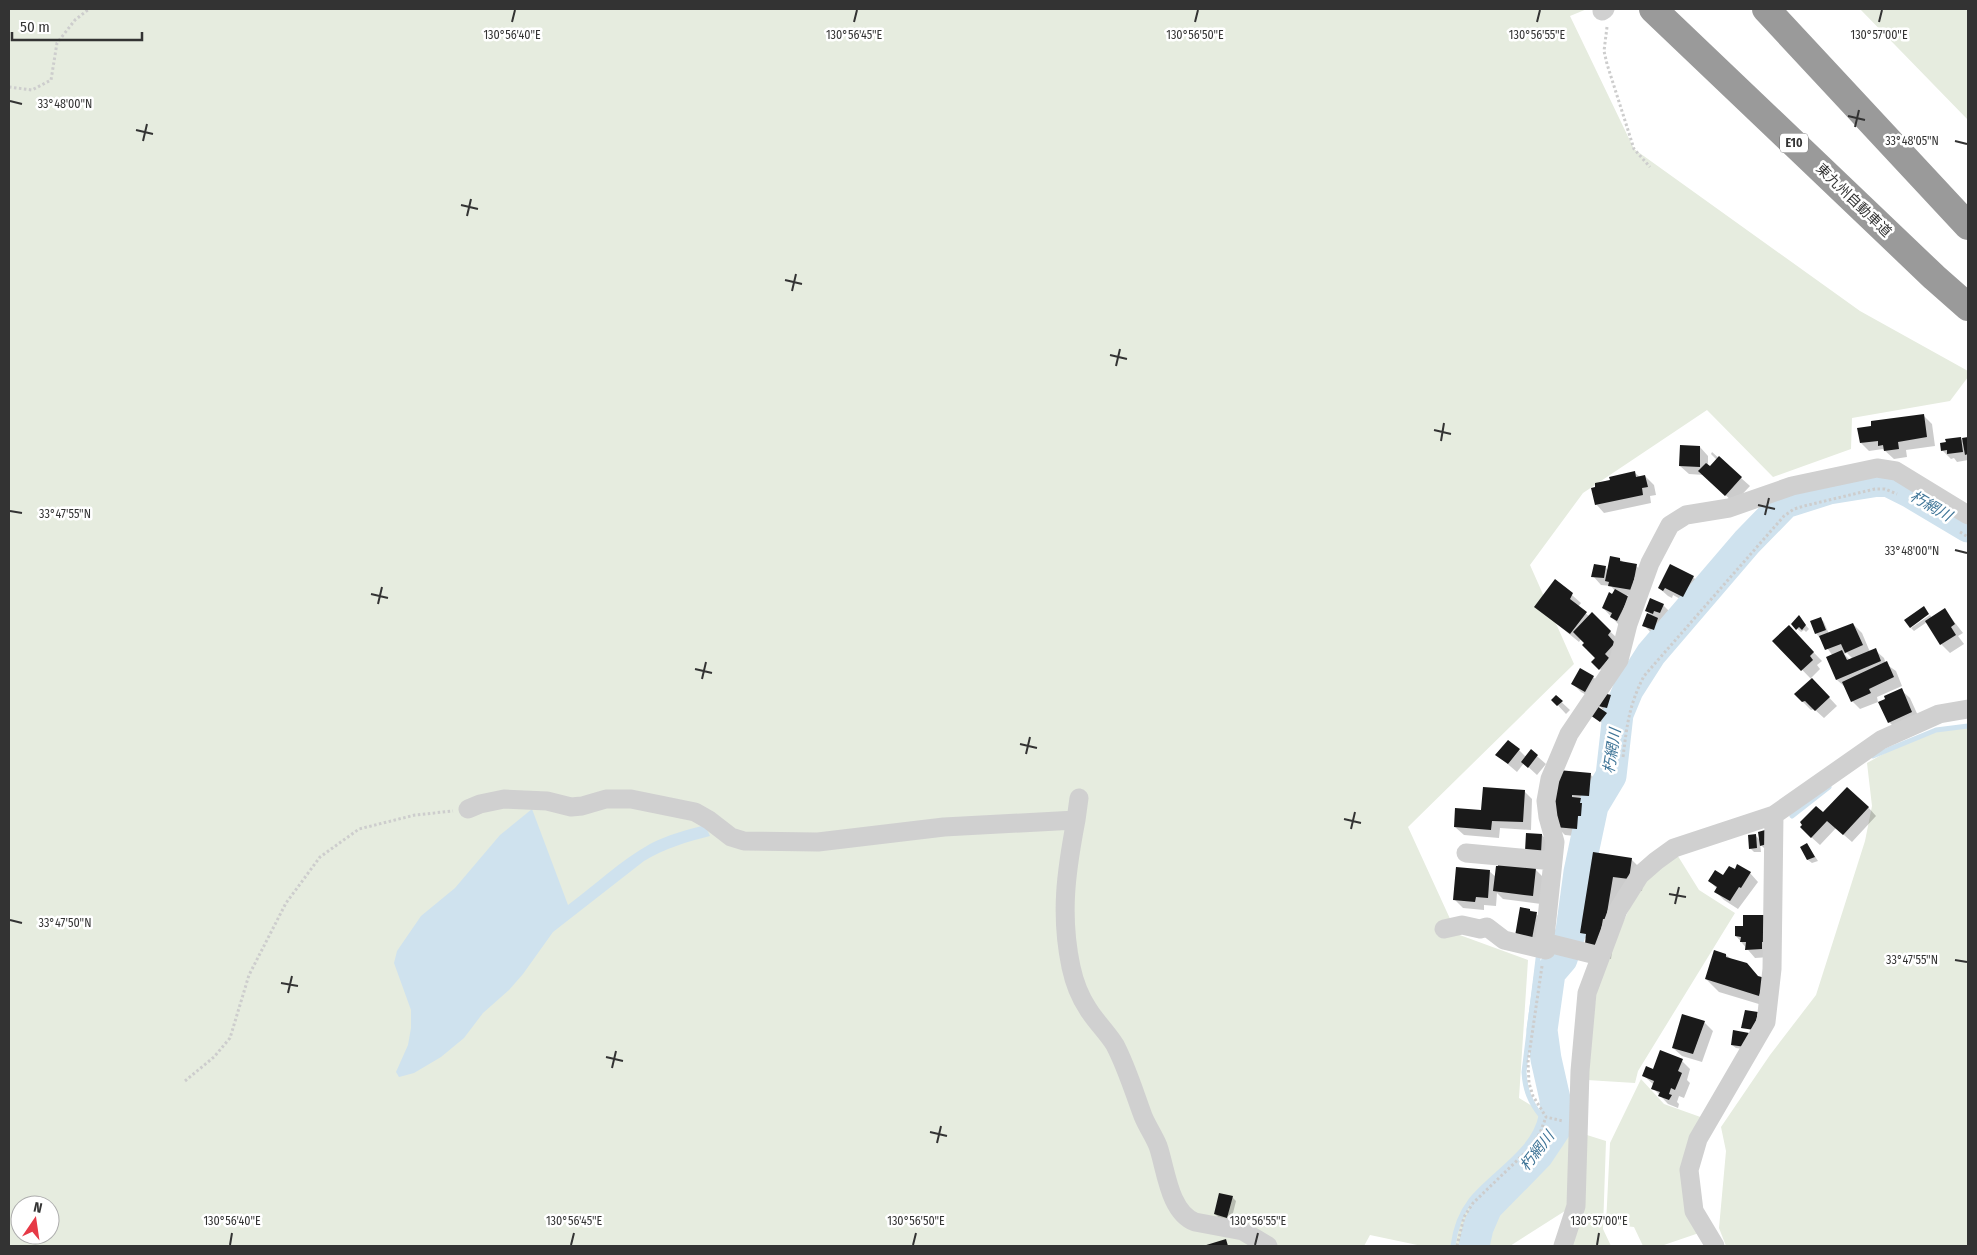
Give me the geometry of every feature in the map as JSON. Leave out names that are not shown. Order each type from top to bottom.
[{"type":"highway","name":"東九州自動車道","points":[[1654,9],[1934,277],[1968,307]]},
{"type":"highway","points":[[1766,9],[1968,226]]},
{"type":"street","points":[[1551,949],[1545,937],[1550,861],[1555,842],[1546,801],[1550,779],[1569,734],[1619,660],[1628,624],[1650,563],[1670,525],[1686,515],[1730,508],[1792,486],[1877,468],[1896,471],[1963,523]]},
{"type":"street","points":[[1563,1246],[1576,1206],[1580,1071],[1587,993],[1618,910],[1640,875],[1656,860],[1674,848],[1774,814],[1881,740],[1939,714],[1968,709]]},
{"type":"street","points":[[1079,798],[1066,878],[1064,914],[1066,941],[1079,991],[1088,1009],[1106,1031],[1126,1068],[1144,1117],[1158,1146],[1166,1179],[1182,1214],[1187,1219],[1195,1222],[1243,1232],[1268,1246]]},
{"type":"street","points":[[468,810],[488,801],[504,799],[547,801],[571,807],[606,799],[631,799],[694,812],[709,820],[731,837],[744,841],[818,842],[944,826],[1076,820]]},
{"type":"street","points":[[1715,1246],[1694,1211],[1689,1170],[1698,1139],[1766,1022],[1772,969],[1774,814]]},
{"type":"street","points":[[1466,853],[1550,861]]},
{"type":"street","points":[[1444,929],[1462,924],[1480,929],[1487,927],[1504,940],[1600,956]]},
{"type":"path","points":[[9,87],[32,90],[51,80],[57,43],[75,20],[89,9]]},
{"type":"path","points":[[1603,10],[1607,19],[1604,51],[1607,64],[1634,149],[1650,167]]},
{"type":"path","points":[[1623,757],[1632,703],[1644,676],[1784,516],[1794,509],[1804,506],[1875,489],[1885,489],[1903,498]]},
{"type":"path","points":[[1963,523],[1968,537]]},
{"type":"path","points":[[185,1082],[214,1057],[230,1038],[248,975],[286,903],[320,857],[359,829],[415,815],[468,810]]},
{"type":"path","points":[[1551,949],[1539,978],[1528,1062],[1529,1083],[1533,1096],[1546,1117],[1560,1121]]},
{"type":"path","points":[[1457,1246],[1464,1217],[1473,1203],[1528,1150],[1540,1134],[1546,1117]]},
{"type":"shaded area","points":[[9,9],[1587,9],[1570,16],[1634,149],[1860,311],[1968,371],[1968,377],[1950,401],[1852,418],[1851,449],[1773,477],[1707,410],[1583,493],[1530,565],[1574,664],[1408,827],[1457,934],[1528,960],[1519,1098],[1571,1130],[1606,1141],[1603,1229],[1611,1246],[1561,1246],[1568,1209],[1510,1246],[1422,1246],[1370,1235],[1364,1246],[9,1246]]},
{"type":"shaded area","points":[[1860,9],[1968,9],[1968,120]]},
{"type":"shaded area","points":[[1968,727],[1968,1246],[1726,1246],[1719,1228],[1726,1151],[1721,1127],[1770,1055],[1816,995],[1865,841],[1872,806],[1867,763],[1916,739],[1954,728]]},
{"type":"shaded area","points":[[1676,853],[1699,890],[1735,913],[1638,1071],[1635,1083],[1587,1080],[1598,975],[1644,878]]},
{"type":"shaded area","points":[[1641,1079],[1664,1104],[1706,1119],[1684,1176],[1683,1188],[1685,1202],[1699,1233],[1661,1246],[1643,1246],[1634,1227],[1606,1224],[1610,1143]]},
{"type":"water","points":[[532,809],[568,905],[629,857],[657,841],[705,825],[710,836],[668,849],[644,861],[553,932],[523,974],[509,990],[483,1013],[464,1038],[441,1057],[414,1073],[399,1077],[396,1072],[408,1045],[411,1028],[411,1010],[394,963],[397,951],[421,916],[455,888],[500,835]]},
{"type":"building","points":[[1924,414],[1927,437],[1898,442],[1899,449],[1884,451],[1883,445],[1878,446],[1878,441],[1860,443],[1857,428],[1871,426],[1871,421]]},
{"type":"building","points":[[1961,437],[1963,452],[1947,454],[1947,450],[1941,451],[1940,443],[1946,442],[1945,439]]},
{"type":"building","points":[[1968,437],[1968,454],[1965,455],[1962,438]]},
{"type":"building","points":[[1680,445],[1700,446],[1700,467],[1679,466]]},
{"type":"building","points":[[1719,456],[1742,477],[1725,496],[1698,471],[1706,463],[1710,466]]},
{"type":"building","points":[[1635,471],[1636,477],[1645,475],[1648,487],[1642,488],[1643,495],[1595,505],[1591,488],[1595,487],[1595,483],[1610,480],[1609,477]]},
{"type":"building","points":[[1610,556],[1620,558],[1620,561],[1637,564],[1632,590],[1608,586],[1609,582],[1605,581]]},
{"type":"building","points":[[1594,564],[1606,566],[1604,578],[1591,577]]},
{"type":"building","points":[[1670,564],[1694,576],[1683,597],[1665,588],[1663,591],[1658,588]]},
{"type":"building","points":[[1555,579],[1573,593],[1570,599],[1587,612],[1570,634],[1534,607]]},
{"type":"building","points":[[1615,589],[1629,597],[1617,621],[1610,617],[1612,613],[1602,608],[1609,592],[1612,594]]},
{"type":"building","points":[[1650,598],[1664,604],[1660,613],[1654,611],[1653,614],[1645,611]]},
{"type":"building","points":[[1924,606],[1929,614],[1910,628],[1904,620]]},
{"type":"building","points":[[1945,608],[1955,624],[1951,627],[1956,635],[1940,645],[1925,621]]},
{"type":"building","points":[[1592,612],[1611,631],[1608,635],[1615,643],[1605,654],[1609,658],[1599,670],[1591,662],[1595,658],[1582,645],[1584,643],[1573,632]]},
{"type":"building","points":[[1647,613],[1658,618],[1654,630],[1642,626]]},
{"type":"building","points":[[1799,615],[1806,625],[1802,630],[1799,627],[1796,630],[1791,624]]},
{"type":"building","points":[[1821,617],[1826,630],[1815,634],[1810,621]]},
{"type":"building","points":[[1853,623],[1863,645],[1845,653],[1841,644],[1825,650],[1819,636]]},
{"type":"building","points":[[1789,625],[1814,652],[1810,656],[1813,660],[1801,671],[1772,641]]},
{"type":"building","points":[[1876,648],[1881,661],[1836,680],[1826,657],[1842,650],[1847,660]]},
{"type":"building","points":[[1887,661],[1894,677],[1869,689],[1871,693],[1851,702],[1842,682]]},
{"type":"building","points":[[1580,668],[1594,676],[1585,692],[1571,684]]},
{"type":"building","points":[[1812,678],[1830,697],[1815,711],[1794,694]]},
{"type":"building","points":[[1902,688],[1912,712],[1888,723],[1878,702],[1885,699],[1884,696]]},
{"type":"building","points":[[1603,693],[1611,695],[1607,708],[1598,706]]},
{"type":"building","points":[[1556,695],[1563,701],[1557,706],[1551,700]]},
{"type":"building","points":[[1597,706],[1607,713],[1600,722],[1590,715]]},
{"type":"building","points":[[1508,740],[1520,749],[1508,764],[1495,755]]},
{"type":"building","points":[[1531,749],[1538,755],[1528,768],[1521,762]]},
{"type":"building","points":[[1558,770],[1591,773],[1589,796],[1572,795],[1572,797],[1581,798],[1580,803],[1582,803],[1577,829],[1555,827],[1553,820]]},
{"type":"building","points":[[1483,787],[1525,790],[1523,822],[1492,821],[1491,830],[1454,827],[1455,808],[1481,810]]},
{"type":"building","points":[[1847,787],[1869,807],[1843,835],[1827,821],[1811,838],[1800,827],[1802,825],[1800,822],[1816,806],[1823,812]]},
{"type":"building","points":[[1765,830],[1767,844],[1760,846],[1758,832]]},
{"type":"building","points":[[1526,833],[1542,834],[1541,853],[1525,851]]},
{"type":"building","points":[[1756,834],[1757,848],[1749,849],[1748,835]]},
{"type":"building","points":[[1807,843],[1815,857],[1807,860],[1800,847]]},
{"type":"building","points":[[1593,852],[1632,858],[1629,879],[1613,877],[1606,919],[1603,919],[1598,946],[1585,944],[1586,934],[1580,933]]},
{"type":"building","points":[[1498,863],[1536,868],[1533,896],[1493,891]]},
{"type":"building","points":[[1737,864],[1751,872],[1730,901],[1714,892],[1717,887],[1708,881],[1715,870],[1723,875],[1729,866],[1735,869]]},
{"type":"building","points":[[1456,867],[1490,870],[1488,898],[1476,897],[1475,902],[1453,900]]},
{"type":"building","points":[[1520,907],[1537,912],[1532,939],[1515,936]]},
{"type":"building","points":[[1743,915],[1764,915],[1765,942],[1762,942],[1762,949],[1745,950],[1746,942],[1740,942],[1741,937],[1735,936],[1735,926],[1743,926]]},
{"type":"building","points":[[1714,950],[1726,954],[1726,957],[1747,963],[1758,976],[1765,978],[1759,996],[1705,979]]},
{"type":"building","points":[[1745,1010],[1758,1012],[1754,1030],[1741,1028]]},
{"type":"building","points":[[1682,1014],[1705,1021],[1693,1054],[1672,1048]]},
{"type":"building","points":[[1733,1030],[1749,1033],[1746,1047],[1731,1045]]},
{"type":"building","points":[[1660,1050],[1683,1059],[1678,1071],[1682,1073],[1675,1090],[1671,1088],[1669,1094],[1672,1095],[1669,1100],[1658,1096],[1660,1092],[1651,1089],[1654,1081],[1642,1076],[1646,1066],[1653,1069]]},
{"type":"building","points":[[1219,1193],[1233,1196],[1227,1218],[1214,1214]]},
{"type":"building","points":[[1226,1239],[1228,1246],[1203,1246]]},
{"type":"waterway","name":"朽網川","points":[[1474,1246],[1478,1228],[1487,1207],[1538,1155],[1556,1128],[1555,1099],[1542,1030],[1550,973],[1562,959],[1571,931],[1579,872],[1593,806],[1611,776],[1618,714],[1628,690],[1651,654],[1747,542],[1785,503],[1829,489],[1885,480],[1968,527]]},
{"type":"waterway","points":[[1873,756],[1936,730],[1968,726]]},
{"type":"waterway","points":[[1792,816],[1829,787]]},
{"type":"waterway","points":[[1453,1246],[1459,1222],[1467,1205],[1480,1190],[1522,1151],[1537,1128],[1541,1116],[1529,1096],[1524,1072],[1539,951]]}]
